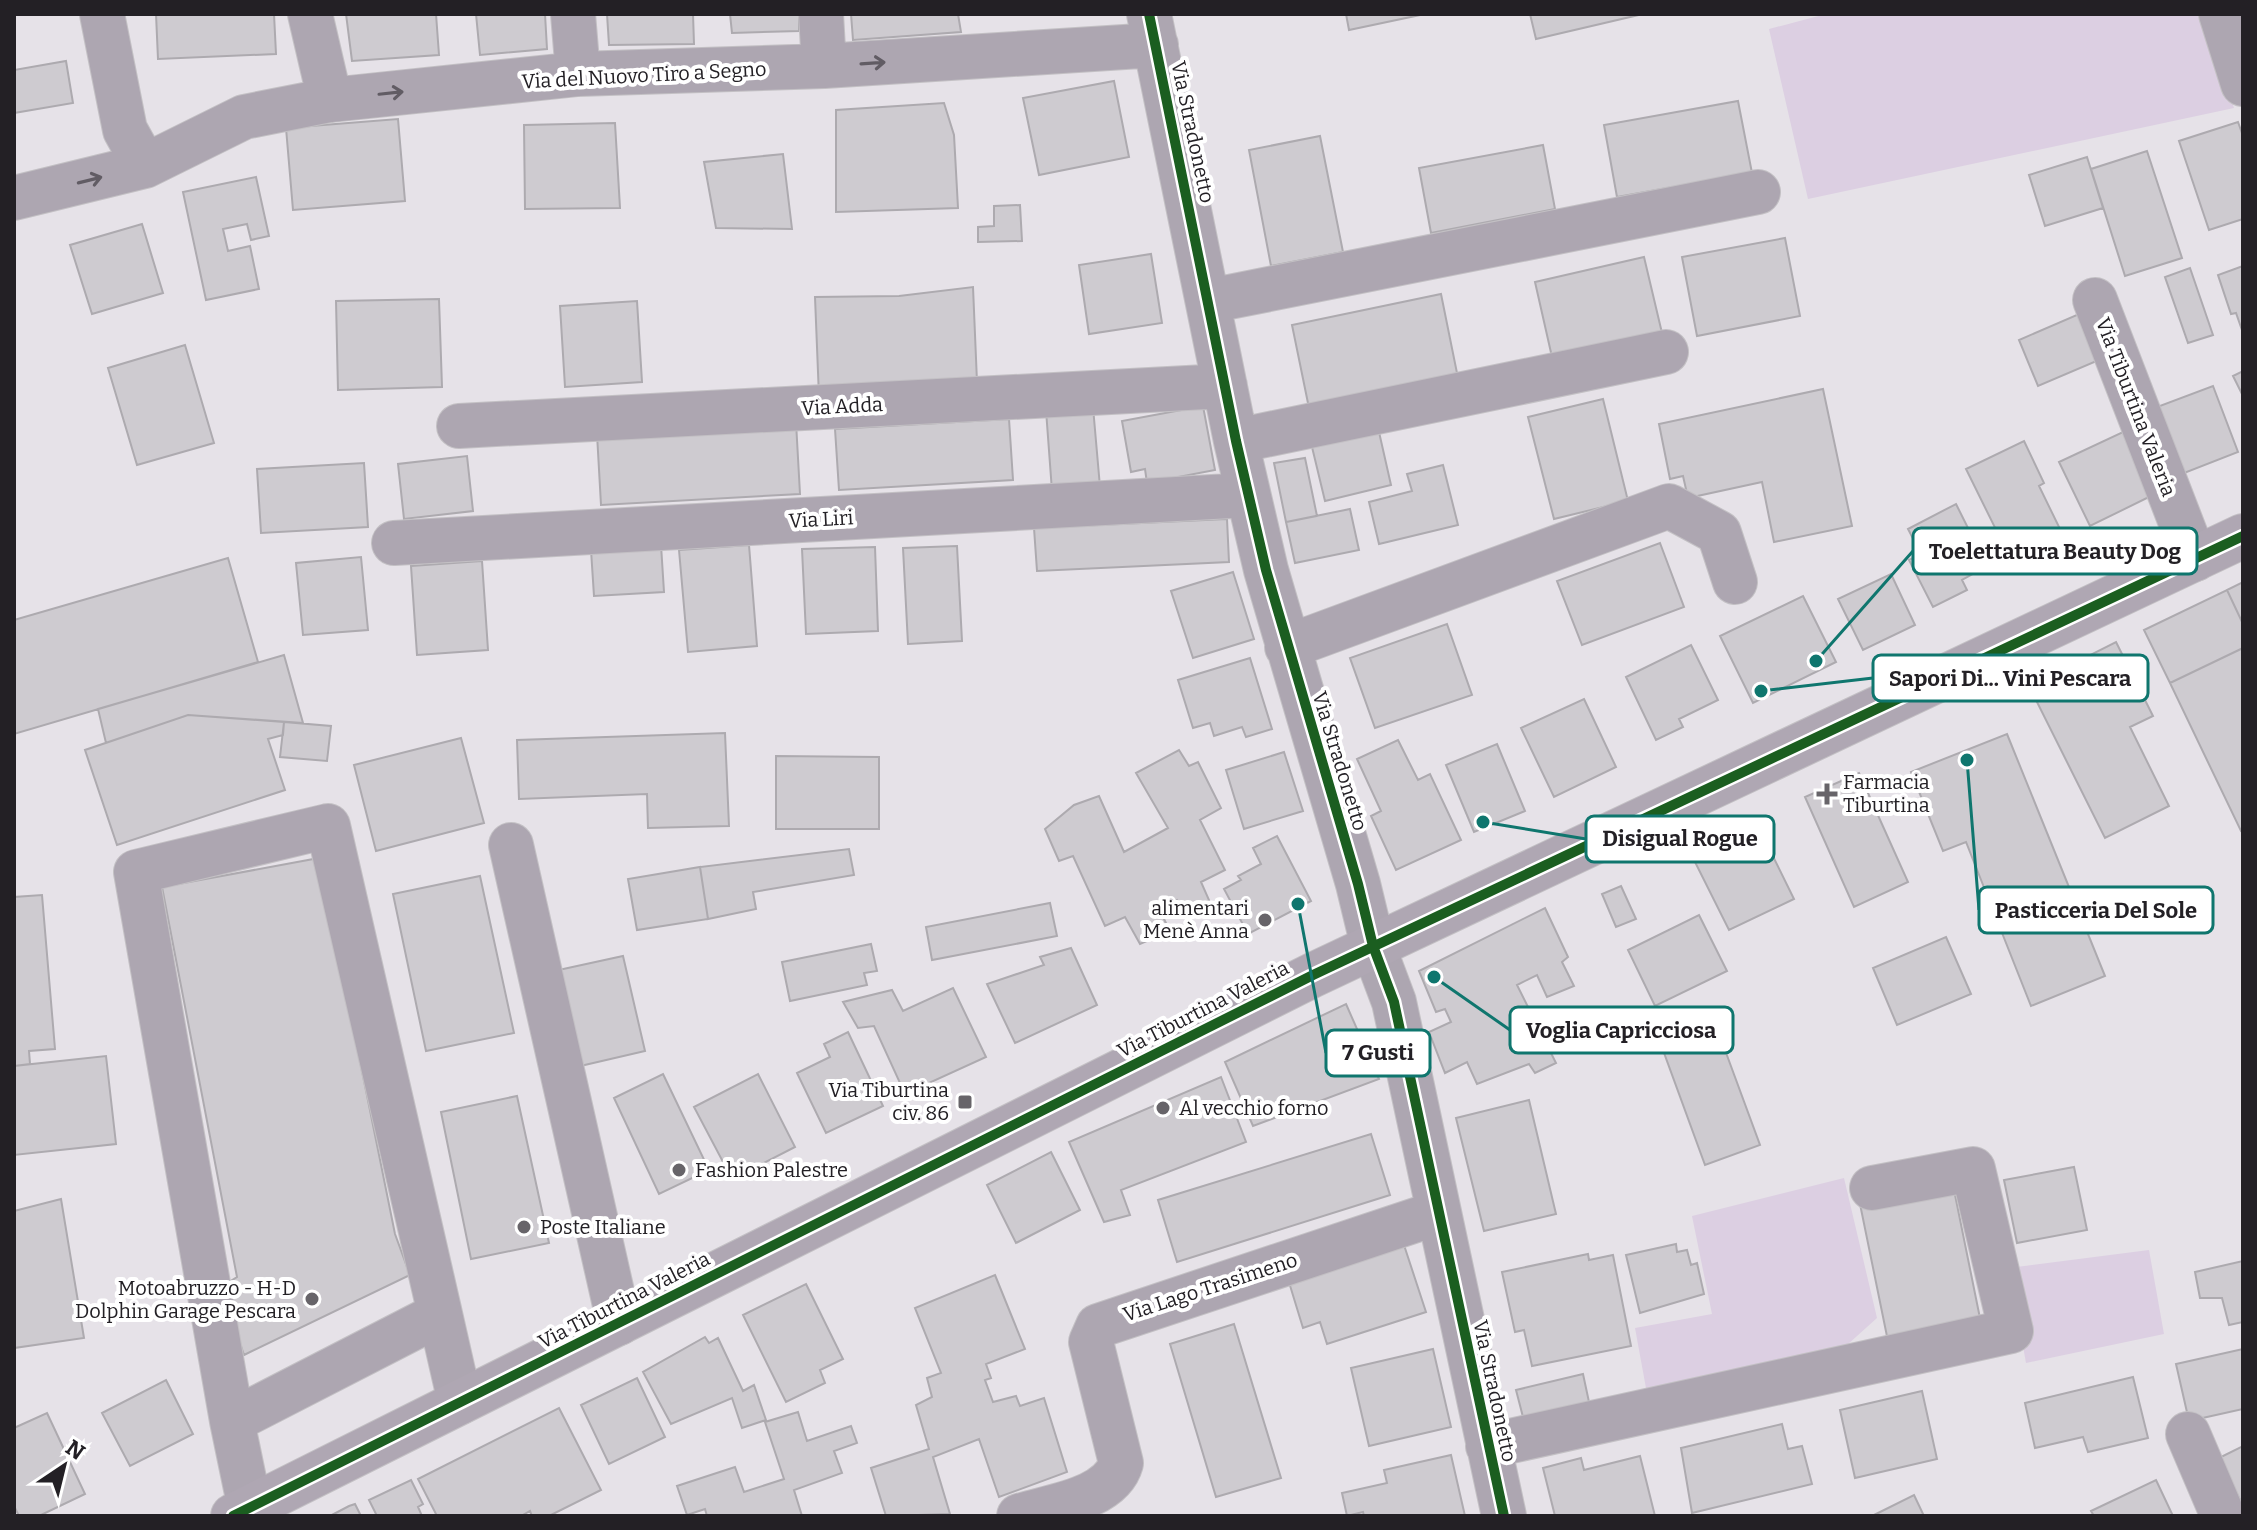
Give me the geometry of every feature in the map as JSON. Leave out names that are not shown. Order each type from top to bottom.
[{"type":"main road","name":"Via Tiburtina Valeria","points":[[242,1512],[1373,946],[2243,536]]},
{"type":"street","points":[[102,14],[125,130],[145,166]]},
{"type":"street","points":[[310,14],[330,100]]},
{"type":"street","points":[[573,14],[578,74]]},
{"type":"street","points":[[821,14],[824,66]]},
{"type":"street","points":[[2221,14],[2243,84]]},
{"type":"street","name":"Via del Nuovo Tiro a Segno","points":[[14,198],[145,166],[244,117],[330,100],[578,74],[824,66],[1152,29]]},
{"type":"street","name":"Via Stradonetto","points":[[1152,29],[1248,495],[1287,647],[1358,884],[1373,946],[1394,1002],[1410,1065],[1437,1213],[1504,1516]]},
{"type":"street","points":[[1209,301],[1758,192]]},
{"type":"street","name":"Via Tiburtina Valeria","points":[[2095,300],[2195,559]]},
{"type":"street","points":[[1236,441],[1666,352]]},
{"type":"street","name":"Via Adda","points":[[459,426],[1225,386]]},
{"type":"street","name":"Via Liri","points":[[394,543],[1248,495]]},
{"type":"street","points":[[1287,647],[1669,506],[1719,533],[1735,582]]},
{"type":"street","points":[[242,1512],[232,1421],[136,872],[328,826],[460,1402]]},
{"type":"street","name":"Via Tiburtina Valeria","points":[[511,845],[619,1323]]},
{"type":"street","points":[[1488,1446],[2011,1331],[1973,1169],[1872,1188]]},
{"type":"street","name":"Via Lago Trasimeno","points":[[1019,1516],[1095,1491],[1111,1483],[1118,1474],[1121,1463],[1091,1342],[1098,1326],[1437,1213]]},
{"type":"street","points":[[232,1421],[440,1314]]},
{"type":"street","points":[[2188,1434],[2223,1516]]},
{"type":"shaded area","points":[[1826,14],[2204,14],[2234,108],[1808,199],[1769,29]]},
{"type":"shaded area","points":[[1844,1178],[1877,1318],[1837,1354],[1648,1399],[1635,1328],[1712,1314],[1692,1216]]},
{"type":"shaded area","points":[[2149,1250],[2164,1334],[2026,1363],[2009,1268]]},
{"type":"building","points":[[156,14],[274,14],[276,54],[158,59]]},
{"type":"building","points":[[346,14],[436,14],[439,55],[352,61]]},
{"type":"building","points":[[476,14],[545,14],[547,49],[480,55]]},
{"type":"building","points":[[607,14],[693,14],[694,44],[609,45]]},
{"type":"building","points":[[730,14],[799,14],[799,31],[732,33]]},
{"type":"building","points":[[851,14],[958,14],[961,32],[853,40]]},
{"type":"building","points":[[1346,14],[1425,14],[1349,30]]},
{"type":"building","points":[[1530,14],[1643,14],[1536,39]]},
{"type":"building","points":[[66,61],[73,103],[14,113],[14,70]]},
{"type":"building","points":[[1114,81],[1129,157],[1039,175],[1023,98]]},
{"type":"building","points":[[1738,101],[1752,173],[1617,197],[1604,125]]},
{"type":"building","points":[[944,103],[954,135],[958,208],[836,212],[836,110]]},
{"type":"building","points":[[398,119],[405,201],[293,210],[286,128]]},
{"type":"building","points":[[2238,122],[2243,136],[2243,219],[2209,230],[2179,141]]},
{"type":"building","points":[[615,123],[620,208],[525,209],[524,125]]},
{"type":"building","points":[[1320,136],[1343,252],[1271,266],[1249,150]]},
{"type":"building","points":[[1543,145],[1555,209],[1431,233],[1419,168]]},
{"type":"building","points":[[2147,151],[2182,258],[2125,276],[2091,169]]},
{"type":"building","points":[[783,154],[792,229],[716,228],[704,162]]},
{"type":"building","points":[[2087,157],[2103,208],[2045,226],[2029,175]]},
{"type":"building","points":[[256,177],[269,236],[251,240],[247,224],[223,229],[228,251],[250,246],[259,289],[206,300],[183,192]]},
{"type":"building","points":[[1020,205],[1022,241],[978,242],[978,227],[994,226],[994,206]]},
{"type":"building","points":[[142,224],[163,293],[92,314],[70,245]]},
{"type":"building","points":[[1785,238],[1800,316],[1697,336],[1682,257]]},
{"type":"building","points":[[1151,254],[1162,323],[1089,334],[1079,265]]},
{"type":"building","points":[[1644,257],[1662,333],[1552,357],[1535,282]]},
{"type":"building","points":[[2243,266],[2243,333],[2236,313],[2231,314],[2218,275]]},
{"type":"building","points":[[2190,268],[2213,335],[2188,343],[2165,277]]},
{"type":"building","points":[[973,287],[977,382],[819,397],[815,297],[899,296]]},
{"type":"building","points":[[1441,294],[1458,378],[1309,408],[1292,325]]},
{"type":"building","points":[[439,299],[442,387],[338,390],[336,301]]},
{"type":"building","points":[[637,301],[642,382],[565,387],[560,306]]},
{"type":"building","points":[[2086,311],[2106,357],[2038,386],[2019,340]]},
{"type":"building","points":[[185,345],[214,443],[137,465],[108,368]]},
{"type":"building","points":[[2243,371],[2243,396],[2233,376]]},
{"type":"building","points":[[2213,386],[2238,452],[2174,477],[2149,410]]},
{"type":"building","points":[[1823,389],[1852,526],[1774,542],[1762,482],[1688,498],[1683,476],[1670,479],[1659,424]]},
{"type":"building","points":[[1603,399],[1628,501],[1554,519],[1528,417]]},
{"type":"building","points":[[1203,406],[1215,470],[1147,483],[1145,469],[1131,472],[1122,421]]},
{"type":"building","points":[[1093,407],[1100,487],[1052,491],[1046,410]]},
{"type":"building","points":[[1009,419],[1013,480],[839,490],[835,429]]},
{"type":"building","points":[[796,422],[800,494],[601,505],[597,434]]},
{"type":"building","points":[[1379,432],[1391,485],[1325,501],[1312,447]]},
{"type":"building","points":[[2123,432],[2153,495],[2090,526],[2059,462]]},
{"type":"building","points":[[2024,441],[2044,483],[2039,486],[2061,531],[2009,556],[1966,469]]},
{"type":"building","points":[[467,456],[473,511],[404,519],[398,464]]},
{"type":"building","points":[[1305,458],[1317,516],[1286,522],[1274,463]]},
{"type":"building","points":[[364,463],[368,527],[261,533],[257,469]]},
{"type":"building","points":[[1443,465],[1458,525],[1379,544],[1369,502],[1412,491],[1407,474]]},
{"type":"building","points":[[1956,504],[1987,566],[1962,580],[1967,590],[1933,607],[1909,560],[1921,554],[1908,529]]},
{"type":"building","points":[[1350,509],[1359,550],[1295,563],[1286,522]]},
{"type":"building","points":[[1227,519],[1229,562],[1037,571],[1034,528]]},
{"type":"building","points":[[1660,543],[1684,607],[1582,645],[1557,581]]},
{"type":"building","points":[[661,545],[664,592],[594,596],[591,550]]},
{"type":"building","points":[[749,545],[757,646],[688,652],[679,550]]},
{"type":"building","points":[[957,546],[962,641],[908,644],[903,548]]},
{"type":"building","points":[[875,547],[878,631],[806,634],[802,549]]},
{"type":"building","points":[[361,557],[368,630],[303,635],[296,563]]},
{"type":"building","points":[[228,558],[258,662],[14,734],[14,620]]},
{"type":"building","points":[[482,561],[488,650],[417,655],[411,566]]},
{"type":"building","points":[[1233,572],[1254,639],[1193,658],[1171,591]]},
{"type":"building","points":[[1891,574],[1915,625],[1863,650],[1838,599]]},
{"type":"building","points":[[2243,582],[2243,624],[2227,590]]},
{"type":"building","points":[[2227,590],[2243,624],[2243,648],[2170,683],[2144,630]]},
{"type":"building","points":[[1803,596],[1836,662],[1753,703],[1720,636]]},
{"type":"building","points":[[1447,624],[1472,695],[1375,728],[1350,658]]},
{"type":"building","points":[[2116,642],[2153,716],[2130,727],[2169,806],[2105,838],[2029,686]]},
{"type":"building","points":[[1691,645],[1718,700],[1679,719],[1683,727],[1656,740],[1626,677]]},
{"type":"building","points":[[2243,648],[2243,830],[2241,831],[2170,683]]},
{"type":"building","points":[[284,655],[303,723],[188,715],[106,743],[98,709]]},
{"type":"building","points":[[1250,658],[1272,729],[1246,737],[1242,727],[1214,736],[1210,723],[1193,728],[1178,680]]},
{"type":"building","points":[[1584,699],[1616,767],[1554,797],[1521,728]]},
{"type":"building","points":[[188,715],[284,722],[283,735],[268,739],[285,790],[117,845],[85,750]]},
{"type":"building","points":[[284,722],[331,726],[327,761],[280,757]]},
{"type":"building","points":[[725,733],[729,826],[648,828],[647,794],[519,799],[517,740]]},
{"type":"building","points":[[2007,734],[2105,976],[2031,1006],[1966,842],[1943,851],[1911,772]]},
{"type":"building","points":[[461,738],[484,823],[376,851],[354,765]]},
{"type":"building","points":[[1398,740],[1418,780],[1430,774],[1461,840],[1396,870],[1371,816],[1381,811],[1357,759]]},
{"type":"building","points":[[1497,744],[1525,811],[1474,832],[1446,765]]},
{"type":"building","points":[[1179,750],[1189,766],[1198,762],[1221,808],[1200,820],[1225,870],[1201,882],[1209,900],[1185,915],[1177,900],[1159,909],[1170,931],[1140,944],[1125,917],[1105,926],[1073,856],[1059,861],[1045,829],[1074,805],[1099,796],[1124,852],[1168,828],[1136,773]]},
{"type":"building","points":[[1284,752],[1303,811],[1244,829],[1226,770]]},
{"type":"building","points":[[776,756],[879,757],[879,829],[776,829]]},
{"type":"building","points":[[1859,773],[1908,882],[1854,907],[1805,797]]},
{"type":"building","points":[[1758,826],[1794,899],[1729,930],[1693,858]]},
{"type":"building","points":[[1277,836],[1311,901],[1248,934],[1224,889],[1241,880],[1238,876],[1261,864],[1253,848]]},
{"type":"building","points":[[849,849],[854,875],[753,892],[756,909],[708,919],[700,867]]},
{"type":"building","points":[[319,858],[395,1234],[410,1275],[244,1355],[221,1287],[237,1277],[162,887]]},
{"type":"building","points":[[700,867],[708,919],[637,930],[628,879]]},
{"type":"building","points":[[480,876],[514,1033],[426,1051],[393,894]]},
{"type":"building","points":[[1621,886],[1636,919],[1616,927],[1602,894]]},
{"type":"building","points":[[42,895],[55,1049],[29,1051],[30,1064],[14,1066],[14,897]]},
{"type":"building","points":[[1050,903],[1057,936],[932,960],[926,927]]},
{"type":"building","points":[[1545,908],[1568,957],[1562,962],[1574,986],[1547,997],[1537,975],[1517,985],[1556,1063],[1535,1073],[1529,1064],[1477,1084],[1467,1062],[1445,1073],[1429,1032],[1451,1022],[1445,1009],[1436,1012],[1419,971]]},
{"type":"building","points":[[1699,915],[1727,971],[1655,1006],[1628,950]]},
{"type":"building","points":[[1946,937],[1971,994],[1897,1025],[1873,968]]},
{"type":"building","points":[[871,944],[877,971],[864,973],[867,985],[790,1001],[782,962]]},
{"type":"building","points":[[1071,948],[1097,1005],[1015,1043],[987,984],[1044,965],[1040,957]]},
{"type":"building","points":[[623,956],[645,1051],[576,1067],[554,971]]},
{"type":"building","points":[[953,988],[986,1057],[905,1094],[874,1026],[858,1028],[843,1002],[892,990],[903,1011]]},
{"type":"building","points":[[1346,1004],[1379,1079],[1253,1126],[1225,1062]]},
{"type":"building","points":[[1718,1031],[1760,1145],[1705,1165],[1663,1050]]},
{"type":"building","points":[[848,1032],[883,1106],[826,1133],[797,1073],[830,1057],[824,1044]]},
{"type":"building","points":[[106,1056],[116,1144],[14,1155],[14,1066]]},
{"type":"building","points":[[663,1074],[709,1170],[659,1194],[614,1098]]},
{"type":"building","points":[[758,1074],[795,1147],[732,1179],[694,1107]]},
{"type":"building","points":[[1221,1077],[1246,1142],[1121,1190],[1130,1215],[1104,1222],[1069,1142]]},
{"type":"building","points":[[517,1096],[549,1243],[471,1259],[441,1112]]},
{"type":"building","points":[[1529,1100],[1556,1214],[1484,1231],[1456,1118]]},
{"type":"building","points":[[1371,1134],[1390,1195],[1177,1262],[1158,1200]]},
{"type":"building","points":[[1051,1152],[1080,1210],[1016,1243],[987,1185]]},
{"type":"building","points":[[2074,1167],[2087,1230],[2017,1243],[2004,1180]]},
{"type":"building","points":[[1953,1185],[1983,1333],[1890,1351],[1860,1204]]},
{"type":"building","points":[[61,1199],[84,1338],[14,1348],[14,1211]]},
{"type":"building","points":[[1403,1242],[1426,1312],[1327,1344],[1320,1322],[1303,1328],[1288,1279]]},
{"type":"building","points":[[1676,1244],[1677,1252],[1687,1250],[1691,1265],[1697,1263],[1704,1294],[1640,1313],[1626,1255]]},
{"type":"building","points":[[1588,1254],[1589,1260],[1613,1255],[1631,1346],[1532,1366],[1524,1330],[1515,1332],[1502,1272]]},
{"type":"building","points":[[2243,1261],[2243,1322],[2229,1325],[2222,1298],[2200,1298],[2195,1272]]},
{"type":"building","points":[[995,1275],[1025,1349],[986,1364],[991,1378],[985,1380],[993,1402],[1016,1396],[1020,1406],[1044,1398],[1067,1472],[999,1497],[979,1439],[933,1457],[950,1514],[886,1516],[871,1468],[929,1449],[916,1405],[932,1397],[927,1378],[941,1373],[915,1308]]},
{"type":"building","points":[[806,1284],[843,1359],[820,1370],[825,1383],[786,1402],[743,1315]]},
{"type":"building","points":[[1234,1324],[1281,1478],[1216,1497],[1170,1344]]},
{"type":"building","points":[[705,1337],[709,1343],[718,1338],[743,1391],[754,1385],[766,1420],[742,1428],[732,1398],[671,1424],[643,1372]]},
{"type":"building","points":[[1433,1349],[1451,1427],[1369,1446],[1351,1368]]},
{"type":"building","points":[[2243,1349],[2243,1409],[2189,1421],[2176,1364]]},
{"type":"building","points":[[1583,1374],[1589,1402],[1523,1417],[1516,1390]]},
{"type":"building","points":[[2133,1377],[2148,1438],[2088,1452],[2083,1437],[2035,1448],[2025,1403]]},
{"type":"building","points":[[637,1378],[665,1437],[609,1464],[581,1405]]},
{"type":"building","points":[[166,1380],[193,1434],[130,1466],[102,1413]]},
{"type":"building","points":[[1922,1391],[1937,1459],[1855,1478],[1840,1410]]},
{"type":"building","points":[[559,1408],[601,1490],[549,1516],[532,1516],[530,1511],[521,1516],[437,1516],[418,1479]]},
{"type":"building","points":[[798,1412],[807,1441],[851,1426],[857,1443],[834,1451],[842,1473],[794,1490],[802,1516],[707,1516],[705,1509],[687,1515],[677,1486],[735,1467],[744,1492],[784,1479],[765,1422]]},
{"type":"building","points":[[47,1413],[85,1494],[39,1516],[19,1516],[14,1506],[14,1428]]},
{"type":"building","points":[[1782,1424],[1788,1449],[1802,1446],[1812,1484],[1692,1513],[1681,1448]]},
{"type":"building","points":[[2243,1446],[2243,1506],[2219,1458]]},
{"type":"building","points":[[1451,1455],[1465,1516],[1364,1516],[1363,1512],[1347,1516],[1342,1493],[1387,1483],[1384,1470]]},
{"type":"building","points":[[1640,1456],[1655,1516],[1555,1516],[1543,1468],[1581,1458],[1584,1470]]},
{"type":"building","points":[[411,1480],[423,1504],[418,1507],[422,1516],[377,1516],[369,1500]]},
{"type":"building","points":[[2156,1480],[2173,1516],[2094,1516],[2091,1511]]},
{"type":"building","points":[[1914,1495],[1924,1516],[1872,1516]]},
{"type":"building","points":[[355,1504],[361,1516],[330,1516],[349,1506]]},
{"type":"cycle path","points":[[1149,14],[1236,441],[1266,570],[1358,884],[1373,946],[1394,1002],[1504,1516]]},
{"type":"cycle path","points":[[233,1516],[1313,975],[2243,536]]},
{"type":"place","name":"Toelettatura Beauty Dog","points":[[1816,661]]},
{"type":"place","name":"Sapori Di... Vini Pescara","points":[[1761,691]]},
{"type":"place","name":"Pasticceria Del Sole","points":[[1967,760]]},
{"type":"place","name":"Farmacia Tiburtina","points":[[1827,794]]},
{"type":"place","name":"Disigual Rogue","points":[[1483,822]]},
{"type":"place","name":"7 Gusti","points":[[1298,904]]},
{"type":"place","name":"alimentari Menè Anna","points":[[1265,920]]},
{"type":"place","name":"Voglia Capricciosa","points":[[1434,977]]},
{"type":"place","name":"Via Tiburtina civ. 86","points":[[965,1102]]},
{"type":"place","name":"Al vecchio forno","points":[[1163,1108]]},
{"type":"place","name":"Fashion Palestre","points":[[679,1170]]},
{"type":"place","name":"Poste Italiane","points":[[524,1227]]},
{"type":"place","name":"Motoabruzzo - H-D Dolphin Garage Pescara","points":[[312,1299]]}]
